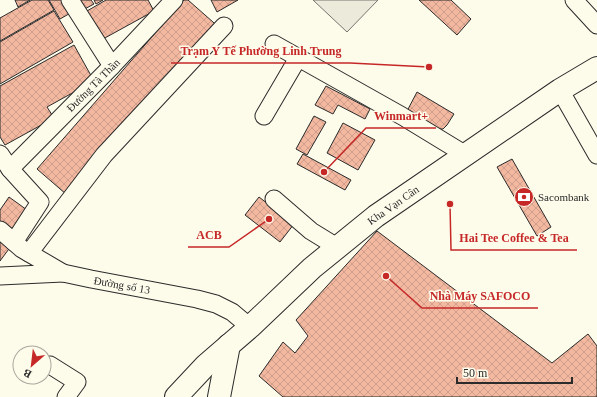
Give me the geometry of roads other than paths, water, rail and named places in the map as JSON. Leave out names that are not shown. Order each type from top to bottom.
[{"type":"main road","name":"Kha Vạn Cân","points":[[176,397],[206,365],[250,327],[312,268],[376,216],[560,90],[597,68]]},
{"type":"main road","points":[[219,397],[229,345]]},
{"type":"main road","points":[[198,397],[206,365]]},
{"type":"street","points":[[70,0],[112,66]]},
{"type":"street","name":"Đường Tà Thần","points":[[10,169],[112,66],[174,0]]},
{"type":"street","points":[[574,0],[597,25]]},
{"type":"street","points":[[29,253],[104,155],[224,26]]},
{"type":"street","points":[[274,44],[466,154]]},
{"type":"street","points":[[264,116],[298,58]]},
{"type":"street","points":[[560,90],[597,155]]},
{"type":"street","points":[[0,154],[10,169],[40,202],[14,242]]},
{"type":"street","points":[[274,199],[311,231],[337,247]]},
{"type":"street","name":"Đường số 13","points":[[0,230],[29,253],[63,273],[216,304],[232,312],[250,327]]},
{"type":"street","points":[[0,276],[63,273]]},
{"type":"street","points":[[52,366],[77,382],[66,397]]},
{"type":"place","name":"Trạm Y Tế Phường Linh Trung","points":[[429,67]]},
{"type":"place","name":"Winmart+","points":[[324,172]]},
{"type":"place","name":"Sacombank","points":[[524,197]]},
{"type":"place","name":"Hai Tee Coffee & Tea","points":[[450,204]]},
{"type":"place","name":"ACB","points":[[269,219]]},
{"type":"place","name":"Nhà Máy SAFOCO","points":[[386,276]]}]
